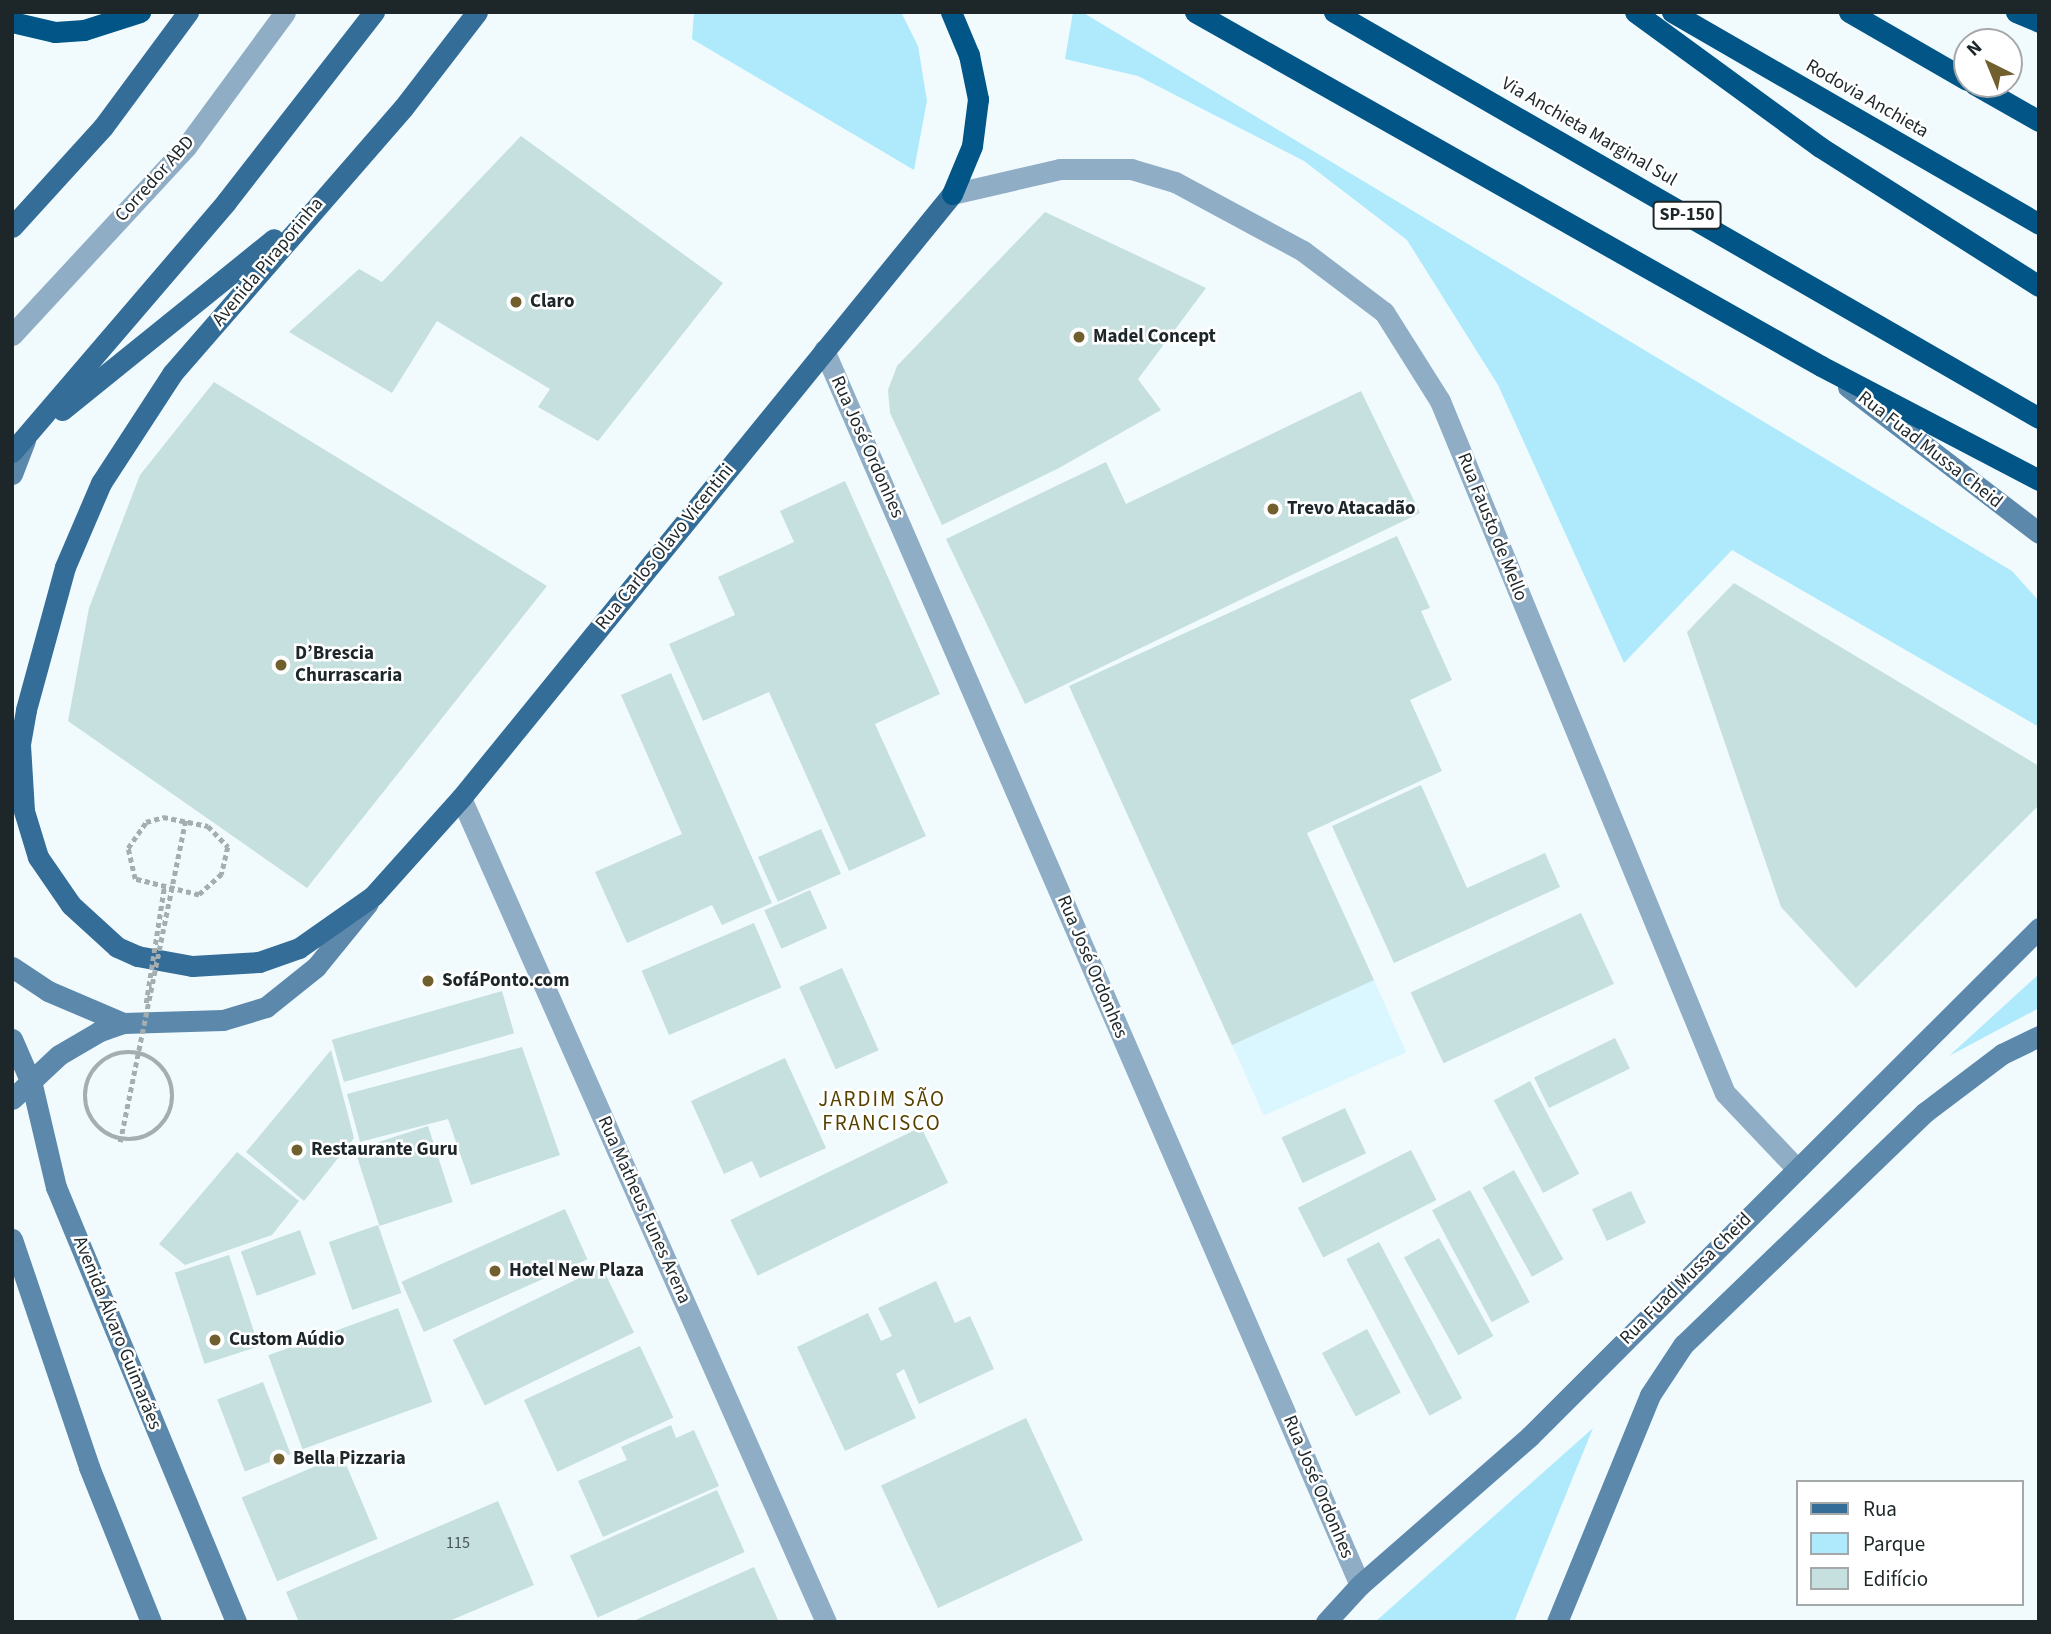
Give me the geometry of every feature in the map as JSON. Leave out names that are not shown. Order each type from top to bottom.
[{"type":"highway","points":[[12,22],[55,32],[84,30],[140,12]]},
{"type":"highway","points":[[951,12],[970,55],[978,99],[972,146],[953,194]]},
{"type":"highway","points":[[1195,12],[1821,366],[2039,480]]},
{"type":"highway","name":"Via Anchieta Marginal Sul","points":[[1334,12],[2039,418]]},
{"type":"highway","points":[[1635,12],[1820,147],[2039,286]]},
{"type":"highway","name":"Rodovia Anchieta","points":[[1672,12],[2039,224]]},
{"type":"highway","points":[[1849,12],[1953,72]]},
{"type":"highway","points":[[2016,12],[2039,22]]},
{"type":"highway","points":[[1999,98],[2039,121]]},
{"type":"main road","points":[[12,227],[103,127],[188,12]]},
{"type":"main road","points":[[18,446],[226,202],[374,12]]},
{"type":"main road","name":"Avenida Piraporinha","points":[[96,929],[71,905],[38,857],[28,833],[20,781],[20,745],[36,661],[81,527],[108,472],[172,374],[314,207],[403,108],[477,12]]},
{"type":"main road","name":"Rua Carlos Olavo Vicentini","points":[[96,929],[117,947],[164,961],[191,966],[259,962],[299,948],[373,896],[461,798],[953,194]]},
{"type":"main road","points":[[18,446],[314,207]]},
{"type":"street","name":"Corredor ABD","points":[[12,335],[186,147],[285,12]]},
{"type":"street","name":"Rua Fausto de Mello","points":[[953,194],[1060,169],[1131,169],[1175,182],[1303,251],[1384,312],[1440,401],[1725,1093],[1797,1169]]},
{"type":"street","name":"Rua José Ordonhes","points":[[824,350],[1360,1585]]},
{"type":"street","name":"Rua Fuad Mussa Cheid","points":[[1821,366],[2039,533]]},
{"type":"street","points":[[12,474],[18,446]]},
{"type":"street","name":"Rua Matheus Funes Arena","points":[[461,798],[826,1622]]},
{"type":"street","name":"Rua Carlos Olavo Vicentini","points":[[12,1099],[32,1085],[80,1042],[123,1023],[223,1020],[266,1007],[316,967],[373,896]]},
{"type":"street","name":"Rua Fuad Mussa Cheid","points":[[1326,1622],[1360,1585],[1530,1436],[2039,928]]},
{"type":"street","points":[[12,967],[48,991],[123,1023]]},
{"type":"street","points":[[1557,1622],[1650,1395],[1683,1345],[1924,1113],[2002,1054],[2039,1036]]},
{"type":"street","name":"Avenida Álvaro Guimarães","points":[[12,1039],[32,1085],[57,1186],[236,1622]]},
{"type":"street","points":[[12,1239],[89,1466],[152,1622]]},
{"type":"path","points":[[163,817],[186,819],[208,826],[228,847],[222,874],[199,895],[135,879],[128,848],[146,822],[163,817]]},
{"type":"path","points":[[120,1142],[186,819]]},
{"type":"path","points":[[138,1052],[164,888]]},
{"type":"path","points":[[138,1052],[157,1062],[171,1079],[173,1100],[166,1121],[150,1135],[120,1142],[89,1120],[83,1094],[92,1070],[111,1055],[138,1052]]},
{"type":"shaded area","points":[[1374,980],[1406,1052],[1264,1116],[1231,1043]]},
{"type":"green space","points":[[694,12],[901,12],[918,46],[927,101],[914,170],[692,39]]},
{"type":"green space","points":[[1073,12],[1082,12],[2012,571],[2039,601],[2039,727],[1732,550],[1624,663],[1498,385],[1407,240],[1304,161],[1138,76],[1065,59]]},
{"type":"green space","points":[[2039,974],[2039,1008],[1949,1056]]},
{"type":"green space","points":[[1593,1428],[1514,1622],[1375,1622]]},
{"type":"building","name":"Claro","points":[[521,136],[723,283],[598,441],[538,407],[550,389],[437,321],[392,393],[289,332],[359,269],[382,282]]},
{"type":"building","name":"Madel Concept","points":[[1045,212],[1206,288],[1138,379],[1161,410],[1059,468],[942,525],[890,413],[888,390],[897,366]]},
{"type":"building","name":"D’Brescia Churrascaria","points":[[214,382],[547,586],[307,888],[68,721],[89,608],[140,475]]},
{"type":"building","points":[[1361,391],[1420,513],[1025,704],[946,539],[1106,462],[1126,504]]},
{"type":"building","points":[[845,481],[940,694],[875,724],[926,836],[849,871],[769,692],[703,721],[669,644],[735,615],[718,577],[794,542],[780,511]]},
{"type":"building","points":[[1397,536],[1430,608],[1421,611],[1452,680],[1410,700],[1442,771],[1307,833],[1374,980],[1232,1045],[1069,686]]},
{"type":"building","points":[[1734,583],[2039,766],[2039,805],[1856,988],[1781,907],[1687,632]]},
{"type":"building","points":[[671,673],[772,903],[722,925],[712,905],[627,943],[595,872],[682,834],[621,695]]},
{"type":"building","points":[[1421,785],[1467,888],[1545,853],[1560,887],[1394,963],[1332,826]]},
{"type":"building","points":[[821,829],[841,874],[778,902],[758,857]]},
{"type":"building","points":[[810,890],[827,928],[781,949],[764,910]]},
{"type":"building","points":[[1581,913],[1614,984],[1444,1063],[1411,992]]},
{"type":"building","points":[[754,923],[781,987],[669,1035],[642,971]]},
{"type":"building","points":[[842,968],[879,1050],[836,1069],[799,987]]},
{"type":"building","points":[[502,991],[514,1033],[344,1082],[332,1040]]},
{"type":"building","points":[[1615,1038],[1630,1069],[1549,1108],[1534,1077]]},
{"type":"building","points":[[522,1047],[560,1155],[471,1185],[448,1119],[360,1142],[347,1094]]},
{"type":"building","points":[[331,1050],[354,1138],[304,1201],[246,1152]]},
{"type":"building","points":[[785,1058],[826,1148],[760,1178],[752,1161],[724,1174],[691,1101]]},
{"type":"building","points":[[1530,1081],[1579,1174],[1543,1193],[1494,1100]]},
{"type":"building","points":[[1345,1108],[1366,1153],[1303,1183],[1282,1138]]},
{"type":"building","points":[[428,1126],[453,1202],[379,1226],[355,1150]]},
{"type":"building","points":[[921,1127],[948,1183],[758,1276],[730,1220]]},
{"type":"building","points":[[1411,1150],[1436,1200],[1323,1258],[1298,1208]]},
{"type":"building","points":[[237,1152],[299,1201],[272,1235],[185,1265],[159,1244]]},
{"type":"building","points":[[1514,1170],[1563,1259],[1532,1277],[1483,1187]]},
{"type":"building","points":[[1470,1190],[1530,1302],[1492,1322],[1432,1210]]},
{"type":"building","points":[[1631,1191],[1646,1223],[1607,1241],[1592,1209]]},
{"type":"building","name":"Hotel New Plaza","points":[[565,1209],[587,1259],[424,1332],[401,1282]]},
{"type":"building","points":[[378,1225],[401,1293],[352,1310],[329,1242]]},
{"type":"building","points":[[300,1230],[316,1274],[257,1296],[241,1252]]},
{"type":"building","points":[[1439,1238],[1493,1336],[1458,1355],[1404,1257]]},
{"type":"building","points":[[1379,1242],[1462,1398],[1429,1416],[1346,1259]]},
{"type":"building","points":[[229,1255],[259,1346],[204,1364],[175,1273]]},
{"type":"building","points":[[602,1267],[634,1333],[485,1405],[453,1340]]},
{"type":"building","points":[[936,1281],[955,1323],[970,1316],[994,1369],[919,1404],[904,1369],[896,1374],[916,1418],[845,1451],[797,1347],[868,1313],[881,1341],[892,1336],[878,1308]]},
{"type":"building","points":[[398,1308],[432,1402],[303,1449],[268,1355]]},
{"type":"building","points":[[1367,1329],[1401,1393],[1356,1417],[1322,1353]]},
{"type":"building","points":[[640,1346],[673,1418],[557,1472],[524,1400]]},
{"type":"building","points":[[263,1382],[291,1454],[245,1471],[217,1400]]},
{"type":"building","points":[[1026,1418],[1083,1540],[938,1608],[881,1486]]},
{"type":"building","points":[[671,1425],[676,1438],[694,1430],[719,1486],[603,1537],[578,1481],[627,1460],[621,1447]]},
{"type":"building","points":[[342,1455],[378,1539],[277,1581],[242,1498]]},
{"type":"building","points":[[717,1490],[745,1552],[598,1618],[570,1555]]},
{"type":"building","points":[[498,1501],[534,1585],[447,1622],[299,1622],[286,1592]]},
{"type":"building","points":[[754,1567],[779,1622],[631,1622]]},
{"type":"place","name":"Claro","points":[[516,302]]},
{"type":"place","name":"Madel Concept","points":[[1079,337]]},
{"type":"place","name":"Trevo Atacadão","points":[[1273,509]]},
{"type":"place","name":"D’Brescia Churrascaria","points":[[281,665]]},
{"type":"place","name":"SofáPonto.com","points":[[428,981]]},
{"type":"place","name":"Restaurante Guru","points":[[297,1150]]},
{"type":"place","name":"Hotel New Plaza","points":[[495,1271]]},
{"type":"place","name":"Custom Aúdio","points":[[215,1340]]},
{"type":"place","name":"Bella Pizzaria","points":[[279,1459]]},
{"type":"district","name":"JARDIM SÃO FRANCISCO","points":[[882,1111]]}]
